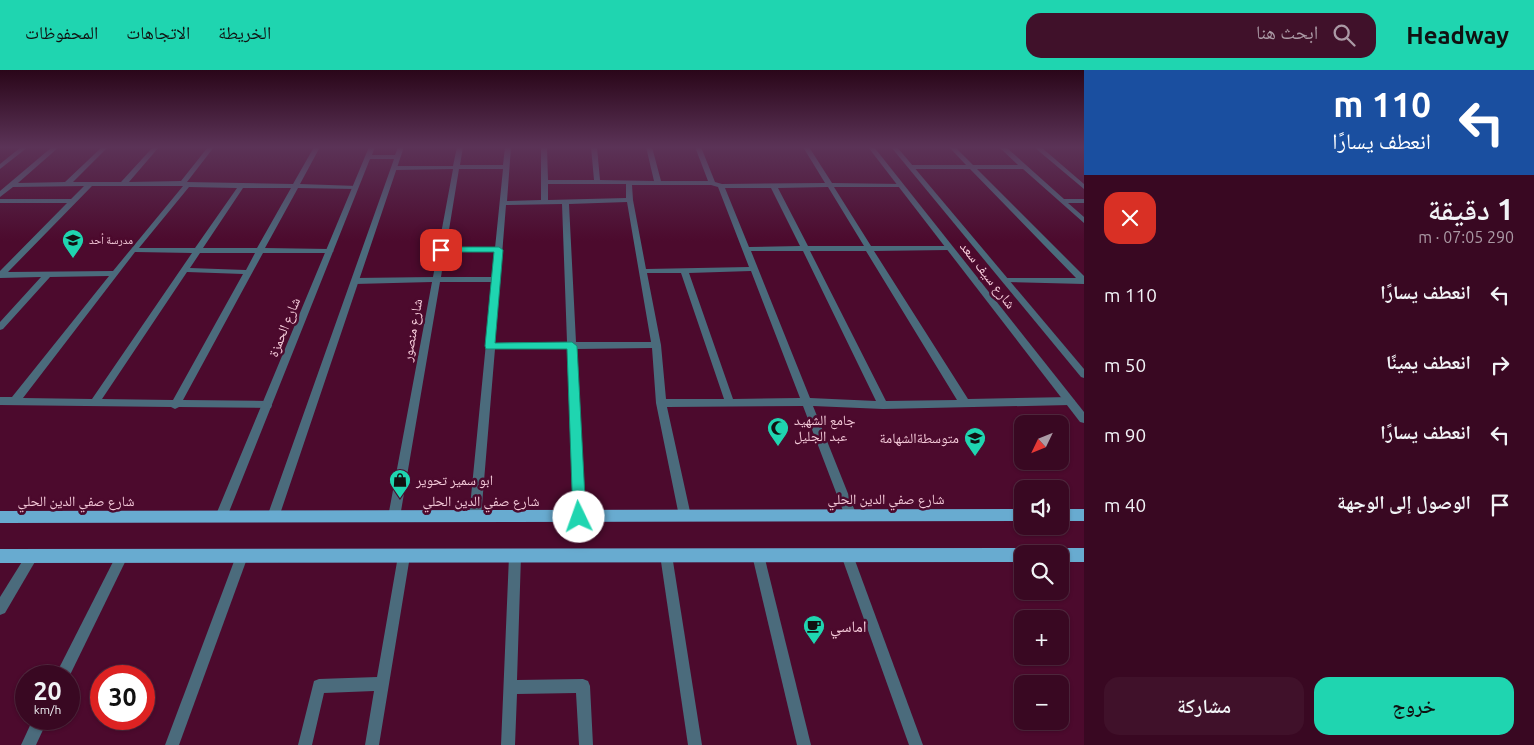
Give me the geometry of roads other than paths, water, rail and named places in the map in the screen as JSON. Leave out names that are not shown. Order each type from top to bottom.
[{"type":"main road","name":"شارع صفي الدين الحلي","points":[[0,517],[1014,515]]},
{"type":"main road","points":[[1069,515],[1084,515]]},
{"type":"main road","points":[[0,556],[1014,555]]},
{"type":"main road","points":[[1069,555],[1084,555]]},
{"type":"street","points":[[0,195],[20,178]]},
{"type":"street","points":[[67,184],[73,178]]},
{"type":"street","points":[[122,185],[128,178]]},
{"type":"street","points":[[16,400],[189,178]]},
{"type":"street","points":[[175,404],[299,178]]},
{"type":"street","name":"شارع الحمزة","points":[[221,517],[359,178]]},
{"type":"street","points":[[273,517],[390,178]]},
{"type":"street","name":"شارع منصور","points":[[394,517],[454,178]]},
{"type":"street","points":[[474,517],[505,178]]},
{"type":"street","points":[[545,178],[545,202]]},
{"type":"street","points":[[657,178],[658,183]]},
{"type":"street","points":[[710,178],[712,183]]},
{"type":"street","points":[[826,178],[964,402]]},
{"type":"street","name":"شارع سيف سعد","points":[[897,178],[948,248],[1084,419]]},
{"type":"street","name":"شارع سيف سعد","points":[[920,178],[1084,374]]},
{"type":"street","points":[[983,178],[1084,280]]},
{"type":"street","points":[[1037,178],[1084,221]]},
{"type":"street","points":[[545,182],[712,183],[722,186],[901,185]]},
{"type":"street","points":[[629,183],[630,200],[656,345],[661,403],[685,516]]},
{"type":"street","points":[[12,185],[185,184],[356,187]]},
{"type":"street","points":[[1,276],[89,185]]},
{"type":"street","points":[[95,402],[241,186]]},
{"type":"street","points":[[722,186],[745,249],[851,516]]},
{"type":"street","points":[[774,186],[883,405]]},
{"type":"street","points":[[503,203],[630,200]]},
{"type":"street","points":[[2,203],[75,201]]},
{"type":"street","points":[[1062,201],[1084,201]]},
{"type":"street","points":[[565,202],[579,517]]},
{"type":"street","points":[[745,249],[948,248]]},
{"type":"street","points":[[133,250],[330,252]]},
{"type":"street","points":[[441,250],[499,250]]},
{"type":"street","points":[[642,271],[753,269]]},
{"type":"street","points":[[184,270],[248,272]]},
{"type":"street","points":[[684,270],[730,403]]},
{"type":"street","points":[[1,276],[116,273]]},
{"type":"street","points":[[0,327],[48,274]]},
{"type":"street","points":[[355,281],[496,279]]},
{"type":"street","points":[[1006,280],[1084,280]]},
{"type":"street","points":[[490,346],[656,345]]},
{"type":"street","points":[[0,401],[267,405]]},
{"type":"street","points":[[661,403],[806,402],[883,405],[1070,401]]},
{"type":"street","points":[[666,555],[695,745]]},
{"type":"street","points":[[758,555],[804,745]]},
{"type":"street","points":[[847,555],[916,745]]},
{"type":"street","points":[[0,608],[32,556]]},
{"type":"street","points":[[68,665],[122,556]]},
{"type":"street","points":[[172,745],[242,556]]},
{"type":"street","points":[[372,745],[404,556]]},
{"type":"street","points":[[508,745],[515,556]]},
{"type":"street","points":[[305,745],[319,686],[382,684]]},
{"type":"street","points":[[510,687],[583,686],[586,745]]},
{"type":"street","points":[[28,745],[36,730]]},
{"type":"place","name":"مدرسة أحد","points":[[73,259]]},
{"type":"place","name":"جامع الشهيد عبد الجليل","points":[[778,447]]},
{"type":"place","name":"متوسطةالشهامة","points":[[975,457]]},
{"type":"place","name":"ابو سمير تحوير","points":[[400,499]]},
{"type":"place","name":"اماسي","points":[[814,645]]}]
